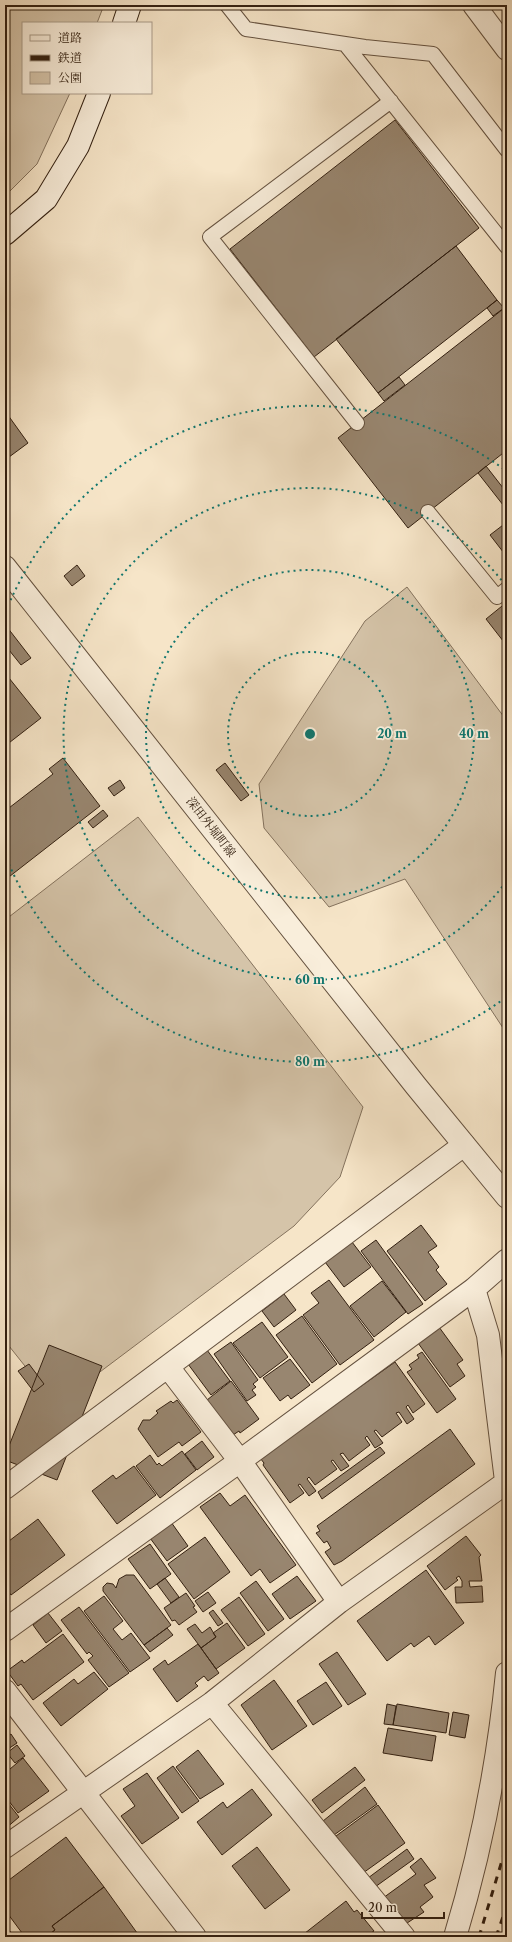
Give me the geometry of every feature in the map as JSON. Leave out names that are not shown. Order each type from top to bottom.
[{"type":"street","points":[[124,22],[130,5]]},
{"type":"street","points":[[474,5],[507,49]]},
{"type":"street","points":[[5,234],[46,199],[78,146],[99,94]]},
{"type":"street","name":"深田外堀町線","points":[[5,567],[416,1086],[507,1197]]},
{"type":"street","points":[[5,1488],[464,1145]]},
{"type":"street","points":[[5,1630],[240,1461],[474,1289],[507,1260]]},
{"type":"street","points":[[474,1289],[488,1335],[507,1488]]},
{"type":"street","points":[[168,1367],[240,1461],[339,1602]]},
{"type":"street","points":[[5,1847],[212,1703],[339,1602],[506,1482]]},
{"type":"street","points":[[455,1937],[483,1830],[501,1734],[507,1673]]},
{"type":"street","points":[[5,1691],[84,1791],[195,1937]]},
{"type":"street","points":[[212,1703],[404,1937]]},
{"type":"lane","points":[[227,5],[246,29],[345,44],[433,54],[507,150]]},
{"type":"lane","points":[[345,44],[507,247]]},
{"type":"lane","points":[[357,423],[210,237],[391,101]]},
{"type":"lane","points":[[428,512],[497,597],[507,589]]},
{"type":"green space","points":[[5,5],[104,5],[97,22],[22,22],[22,94],[70,94],[37,164],[5,196]]},
{"type":"green space","points":[[407,587],[507,721],[507,1034],[405,879],[329,907],[264,828],[259,784],[365,621]]},
{"type":"green space","points":[[138,817],[363,1107],[340,1177],[294,1226],[56,1405],[5,1341],[5,920]]},
{"type":"building","points":[[395,120],[479,228],[314,357],[230,249]]},
{"type":"building","points":[[456,246],[497,300],[378,393],[336,339]]},
{"type":"building","points":[[497,300],[504,308],[493,316],[487,308]]},
{"type":"building","points":[[507,306],[507,450],[408,528],[338,438]]},
{"type":"building","points":[[399,377],[405,385],[384,401],[378,393]]},
{"type":"building","points":[[5,411],[28,443],[5,460]]},
{"type":"building","points":[[486,466],[507,493],[507,510],[478,473]]},
{"type":"building","points":[[507,522],[507,557],[490,535]]},
{"type":"building","points":[[77,565],[85,576],[72,586],[64,576]]},
{"type":"building","points":[[507,602],[507,646],[486,619]]},
{"type":"building","points":[[7,627],[31,658],[21,665],[5,645],[5,628]]},
{"type":"building","points":[[5,673],[41,718],[5,746]]},
{"type":"building","points":[[63,758],[100,806],[5,880],[5,811],[53,774],[49,769]]},
{"type":"building","points":[[225,763],[249,795],[241,801],[216,770]]},
{"type":"building","points":[[120,780],[125,788],[114,796],[108,788]]},
{"type":"building","points":[[103,810],[108,816],[93,828],[88,822]]},
{"type":"building","points":[[421,1225],[437,1246],[428,1252],[439,1267],[436,1270],[447,1284],[425,1301],[387,1251]]},
{"type":"building","points":[[376,1240],[423,1304],[408,1314],[361,1251]]},
{"type":"building","points":[[352,1242],[371,1267],[344,1287],[325,1262]]},
{"type":"building","points":[[329,1280],[374,1340],[340,1365],[303,1315],[319,1303],[311,1293]]},
{"type":"building","points":[[382,1281],[406,1312],[374,1337],[350,1306]]},
{"type":"building","points":[[284,1294],[296,1310],[274,1327],[262,1311]]},
{"type":"building","points":[[302,1316],[337,1364],[312,1383],[276,1335]]},
{"type":"building","points":[[262,1322],[288,1357],[260,1378],[233,1343]]},
{"type":"building","points":[[439,1327],[463,1360],[457,1364],[465,1376],[450,1387],[418,1343]]},
{"type":"building","points":[[231,1342],[258,1380],[253,1384],[256,1387],[252,1390],[256,1395],[247,1401],[214,1354]]},
{"type":"building","points":[[49,1345],[102,1366],[57,1480],[5,1460],[5,1456]]},
{"type":"building","points":[[207,1350],[230,1381],[211,1395],[188,1364]]},
{"type":"building","points":[[422,1352],[456,1399],[437,1413],[407,1372],[412,1369],[409,1365],[419,1358],[417,1355]]},
{"type":"building","points":[[290,1359],[310,1385],[291,1399],[288,1395],[280,1401],[263,1378]]},
{"type":"building","points":[[395,1362],[425,1404],[413,1413],[408,1405],[406,1407],[414,1419],[407,1424],[399,1412],[396,1413],[402,1422],[382,1437],[376,1430],[374,1431],[383,1443],[375,1448],[367,1436],[365,1438],[370,1445],[349,1461],[343,1453],[340,1454],[349,1466],[341,1471],[333,1460],[331,1461],[337,1469],[315,1485],[309,1477],[307,1479],[316,1491],[309,1496],[300,1484],[298,1485],[304,1493],[290,1503],[263,1465],[264,1463],[260,1458]]},
{"type":"building","points":[[29,1364],[44,1384],[34,1392],[18,1371]]},
{"type":"building","points":[[231,1381],[259,1419],[240,1433],[239,1431],[233,1435],[207,1400]]},
{"type":"building","points":[[177,1400],[201,1432],[182,1446],[179,1442],[158,1457],[138,1429],[143,1420],[150,1420],[158,1413],[156,1411],[171,1401],[173,1403]]},
{"type":"building","points":[[450,1429],[475,1464],[342,1561],[334,1565],[325,1552],[331,1548],[327,1541],[324,1543],[316,1533],[320,1531],[317,1526]]},
{"type":"building","points":[[202,1441],[214,1457],[197,1470],[185,1454]]},
{"type":"building","points":[[380,1447],[385,1453],[322,1499],[318,1492]]},
{"type":"building","points":[[182,1451],[196,1470],[160,1498],[136,1466],[150,1455],[157,1465],[159,1463],[162,1466]]},
{"type":"building","points":[[134,1466],[156,1495],[117,1524],[92,1491],[113,1475],[116,1479]]},
{"type":"building","points":[[220,1493],[230,1506],[245,1495],[296,1565],[270,1583],[260,1569],[251,1576],[200,1507]]},
{"type":"building","points":[[38,1519],[65,1555],[11,1595],[5,1587],[5,1544]]},
{"type":"building","points":[[171,1522],[188,1546],[167,1561],[150,1538]]},
{"type":"building","points":[[466,1536],[481,1555],[479,1557],[482,1581],[469,1581],[470,1587],[482,1586],[483,1602],[456,1603],[455,1587],[462,1587],[462,1581],[459,1576],[456,1578],[458,1580],[445,1590],[427,1566]]},
{"type":"building","points":[[205,1537],[230,1572],[194,1599],[168,1564]]},
{"type":"building","points":[[150,1544],[171,1574],[150,1589],[128,1559]]},
{"type":"building","points":[[426,1570],[464,1623],[435,1645],[429,1636],[414,1647],[411,1643],[387,1661],[357,1621]]},
{"type":"building","points":[[126,1575],[134,1575],[171,1625],[144,1645],[103,1591],[103,1587],[107,1583],[113,1584],[116,1588],[119,1579]]},
{"type":"building","points":[[297,1576],[316,1601],[290,1619],[272,1594]]},
{"type":"building","points":[[165,1578],[179,1597],[171,1603],[157,1584]]},
{"type":"building","points":[[256,1581],[284,1619],[268,1631],[240,1593]]},
{"type":"building","points":[[208,1592],[216,1603],[203,1612],[195,1601]]},
{"type":"building","points":[[186,1593],[195,1606],[193,1607],[197,1612],[179,1625],[175,1620],[172,1621],[164,1608]]},
{"type":"building","points":[[104,1596],[123,1621],[113,1629],[122,1640],[131,1633],[150,1658],[130,1672],[84,1611]]},
{"type":"building","points":[[239,1597],[265,1634],[248,1646],[221,1610]]},
{"type":"building","points":[[79,1607],[129,1673],[109,1687],[88,1660],[93,1656],[89,1652],[87,1654],[61,1620]]},
{"type":"building","points":[[213,1610],[223,1623],[218,1626],[209,1613]]},
{"type":"building","points":[[48,1613],[62,1631],[46,1643],[33,1625]]},
{"type":"building","points":[[227,1623],[245,1648],[216,1669],[201,1648],[216,1637],[213,1633]]},
{"type":"building","points":[[195,1624],[202,1633],[210,1627],[216,1637],[201,1648],[187,1629]]},
{"type":"building","points":[[167,1628],[173,1635],[150,1652],[144,1645]]},
{"type":"building","points":[[63,1634],[84,1662],[33,1700],[21,1684],[18,1686],[7,1671],[22,1660],[24,1663]]},
{"type":"building","points":[[198,1644],[219,1673],[208,1681],[204,1676],[195,1683],[198,1686],[177,1702],[153,1669],[165,1660],[168,1665]]},
{"type":"building","points":[[337,1652],[366,1694],[348,1705],[319,1664]]},
{"type":"building","points":[[94,1672],[108,1689],[61,1726],[43,1703],[74,1679],[78,1684]]},
{"type":"building","points":[[274,1680],[307,1726],[272,1750],[241,1705]]},
{"type":"building","points":[[326,1682],[342,1706],[313,1725],[297,1701]]},
{"type":"building","points":[[387,1704],[396,1706],[393,1725],[384,1724]]},
{"type":"building","points":[[397,1704],[449,1713],[446,1733],[393,1725]]},
{"type":"building","points":[[453,1712],[469,1715],[465,1738],[449,1735]]},
{"type":"building","points":[[388,1728],[436,1736],[432,1761],[383,1753]]},
{"type":"building","points":[[11,1734],[17,1743],[5,1751],[5,1738]]},
{"type":"building","points":[[17,1745],[25,1756],[15,1763],[7,1753]]},
{"type":"building","points":[[198,1750],[224,1784],[200,1799],[176,1767]]},
{"type":"building","points":[[23,1758],[49,1791],[18,1813],[5,1796],[5,1765],[10,1769]]},
{"type":"building","points":[[173,1766],[199,1801],[182,1813],[157,1778]]},
{"type":"building","points":[[355,1767],[365,1780],[322,1813],[312,1800]]},
{"type":"building","points":[[147,1773],[179,1818],[142,1844],[121,1816],[135,1806],[123,1789]]},
{"type":"building","points":[[365,1787],[377,1804],[334,1835],[323,1821]]},
{"type":"building","points":[[252,1789],[272,1815],[222,1855],[197,1822],[223,1802],[227,1808]]},
{"type":"building","points":[[5,1799],[19,1817],[5,1829]]},
{"type":"building","points":[[378,1805],[405,1843],[363,1873],[336,1836]]},
{"type":"building","points":[[66,1837],[104,1887],[52,1926],[55,1930],[46,1937],[25,1937],[5,1910],[5,1883]]},
{"type":"building","points":[[257,1847],[290,1890],[265,1909],[232,1866]]},
{"type":"building","points":[[407,1849],[414,1859],[375,1887],[368,1878]]},
{"type":"building","points":[[421,1858],[436,1878],[424,1885],[433,1897],[420,1907],[424,1912],[404,1925],[383,1898],[416,1874],[410,1867]]},
{"type":"building","points":[[104,1887],[140,1937],[46,1937],[55,1930],[52,1926]]},
{"type":"building","points":[[346,1901],[354,1912],[357,1910],[374,1931],[371,1933],[374,1937],[300,1937]]},
{"type":"building","points":[[5,1924],[14,1937],[5,1937]]},
{"type":"railway","points":[[479,1937],[507,1844]]},
{"type":"railway","points":[[496,1937],[507,1905]]}]
